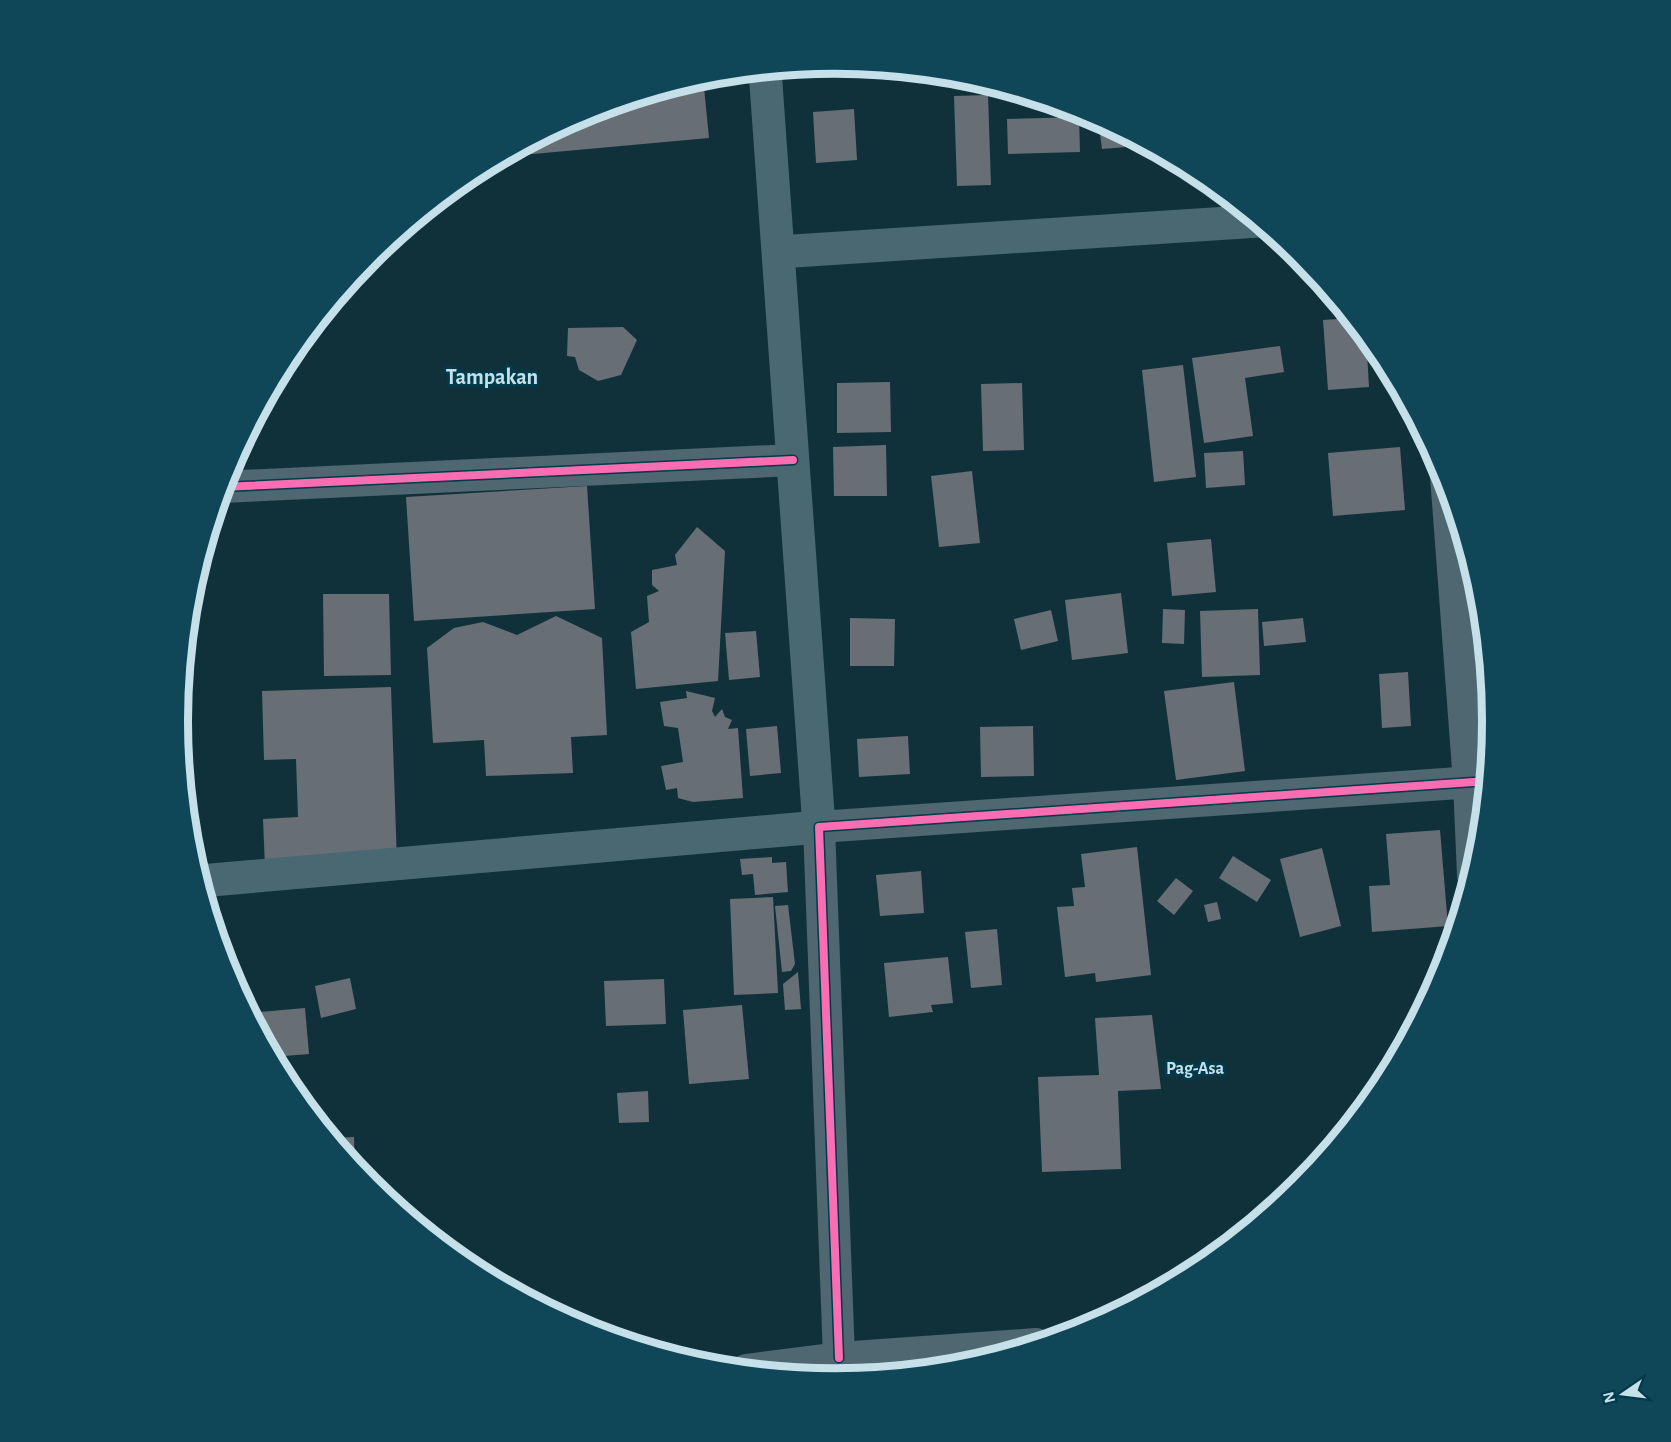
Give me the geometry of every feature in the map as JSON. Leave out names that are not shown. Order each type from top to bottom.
[{"type":"main road","points":[[208,880],[819,826],[766,78]]},
{"type":"main road","points":[[778,252],[1249,223]]},
{"type":"street","points":[[232,487],[793,460]]},
{"type":"street","points":[[1450,518],[1478,781],[1476,810]]},
{"type":"street","points":[[859,1363],[819,826],[1478,781]]},
{"type":"street","points":[[794,1367],[859,1363],[992,1349]]},
{"type":"building","points":[[704,87],[709,138],[521,155],[549,140],[627,108]]},
{"type":"building","points":[[988,95],[991,185],[957,186],[954,96]]},
{"type":"building","points":[[854,109],[857,160],[816,163],[813,112]]},
{"type":"building","points":[[1068,117],[1079,122],[1080,152],[1008,154],[1007,119]]},
{"type":"building","points":[[1099,130],[1134,146],[1102,149]]},
{"type":"building","points":[[1342,319],[1367,351],[1369,387],[1328,390],[1323,320]]},
{"type":"building","points":[[623,327],[637,340],[621,375],[598,381],[579,370],[575,357],[567,356],[568,328]]},
{"type":"building","points":[[1280,346],[1284,372],[1245,378],[1253,436],[1204,443],[1192,358]]},
{"type":"building","points":[[1183,365],[1196,477],[1154,482],[1142,370]]},
{"type":"building","points":[[890,382],[891,432],[837,433],[837,383]]},
{"type":"building","points":[[1022,383],[1024,450],[983,451],[981,384]]},
{"type":"building","points":[[886,445],[887,496],[834,496],[833,447]]},
{"type":"building","points":[[1400,447],[1405,510],[1333,516],[1328,453]]},
{"type":"building","points":[[1243,451],[1245,485],[1206,488],[1204,453]]},
{"type":"building","points":[[972,471],[980,543],[939,547],[931,476]]},
{"type":"building","points":[[587,486],[595,609],[414,621],[406,497]]},
{"type":"building","points":[[697,527],[725,551],[718,681],[636,689],[631,632],[649,622],[647,596],[659,591],[652,585],[652,570],[677,565],[675,555]]},
{"type":"building","points":[[1211,539],[1216,592],[1172,596],[1167,543]]},
{"type":"building","points":[[1121,593],[1128,653],[1072,660],[1065,600]]},
{"type":"building","points":[[323,594],[389,594],[391,675],[324,676]]},
{"type":"building","points":[[1163,609],[1185,610],[1184,644],[1162,643]]},
{"type":"building","points":[[1258,609],[1260,675],[1202,677],[1200,611]]},
{"type":"building","points":[[1051,610],[1058,641],[1021,650],[1014,619]]},
{"type":"building","points":[[556,616],[602,638],[607,735],[571,737],[573,773],[486,776],[484,740],[433,743],[427,648],[454,628],[483,622],[517,635]]},
{"type":"building","points":[[850,618],[895,619],[894,666],[850,666]]},
{"type":"building","points":[[1303,618],[1306,642],[1264,646],[1262,622]]},
{"type":"building","points":[[756,631],[760,677],[729,680],[725,633]]},
{"type":"building","points":[[1408,672],[1411,726],[1382,728],[1379,674]]},
{"type":"building","points":[[1234,682],[1245,771],[1176,780],[1164,691]]},
{"type":"building","points":[[391,687],[397,863],[265,867],[263,819],[298,817],[296,759],[264,760],[262,691]]},
{"type":"building","points":[[686,691],[715,698],[712,711],[715,717],[722,709],[725,717],[732,720],[728,729],[738,728],[743,798],[693,802],[678,798],[677,788],[666,790],[661,766],[683,762],[678,728],[664,726],[660,702],[687,698]]},
{"type":"building","points":[[777,726],[781,773],[750,776],[746,729]]},
{"type":"building","points":[[1033,726],[1034,776],[981,777],[980,727]]},
{"type":"building","points":[[908,736],[910,774],[859,777],[857,739]]},
{"type":"building","points":[[1440,830],[1448,926],[1372,932],[1369,886],[1390,885],[1386,834]]},
{"type":"building","points":[[1137,847],[1151,975],[1096,982],[1095,973],[1065,977],[1057,907],[1074,906],[1072,888],[1085,887],[1081,854]]},
{"type":"building","points":[[1322,848],[1341,926],[1300,937],[1280,859]]},
{"type":"building","points":[[1233,856],[1271,880],[1257,902],[1219,878]]},
{"type":"building","points":[[772,857],[772,863],[786,862],[788,892],[755,895],[753,874],[742,875],[740,859]]},
{"type":"building","points":[[921,871],[924,913],[880,916],[876,875]]},
{"type":"building","points":[[1176,878],[1193,891],[1174,915],[1157,901]]},
{"type":"building","points":[[773,897],[778,993],[734,995],[730,899]]},
{"type":"building","points":[[1217,902],[1221,919],[1208,922],[1204,905]]},
{"type":"building","points":[[788,905],[795,964],[791,971],[782,972],[775,906]]},
{"type":"building","points":[[997,929],[1002,985],[971,988],[965,932]]},
{"type":"building","points":[[948,957],[953,1003],[931,1005],[933,1012],[889,1017],[884,963]]},
{"type":"building","points":[[798,972],[801,1009],[785,1010],[783,984]]},
{"type":"building","points":[[350,978],[356,1009],[321,1018],[315,986]]},
{"type":"building","points":[[664,979],[666,1024],[606,1026],[604,981]]},
{"type":"building","points":[[742,1005],[749,1079],[689,1084],[683,1010]]},
{"type":"building","points":[[305,1008],[309,1054],[282,1056],[258,1012]]},
{"type":"building","points":[[1152,1015],[1161,1089],[1118,1091],[1121,1169],[1042,1172],[1038,1077],[1099,1075],[1095,1018]]},
{"type":"building","points":[[648,1091],[649,1122],[619,1123],[617,1093]]},
{"type":"building","points":[[354,1137],[355,1154],[349,1148],[340,1138]]},
{"type":"cycle path","points":[[232,487],[793,460]]},
{"type":"cycle path","points":[[839,1358],[819,827],[1480,782]]},
{"type":"district","name":"Tampakan","points":[[492,377]]},
{"type":"district","name":"Pag-Asa","points":[[1195,1069]]}]
